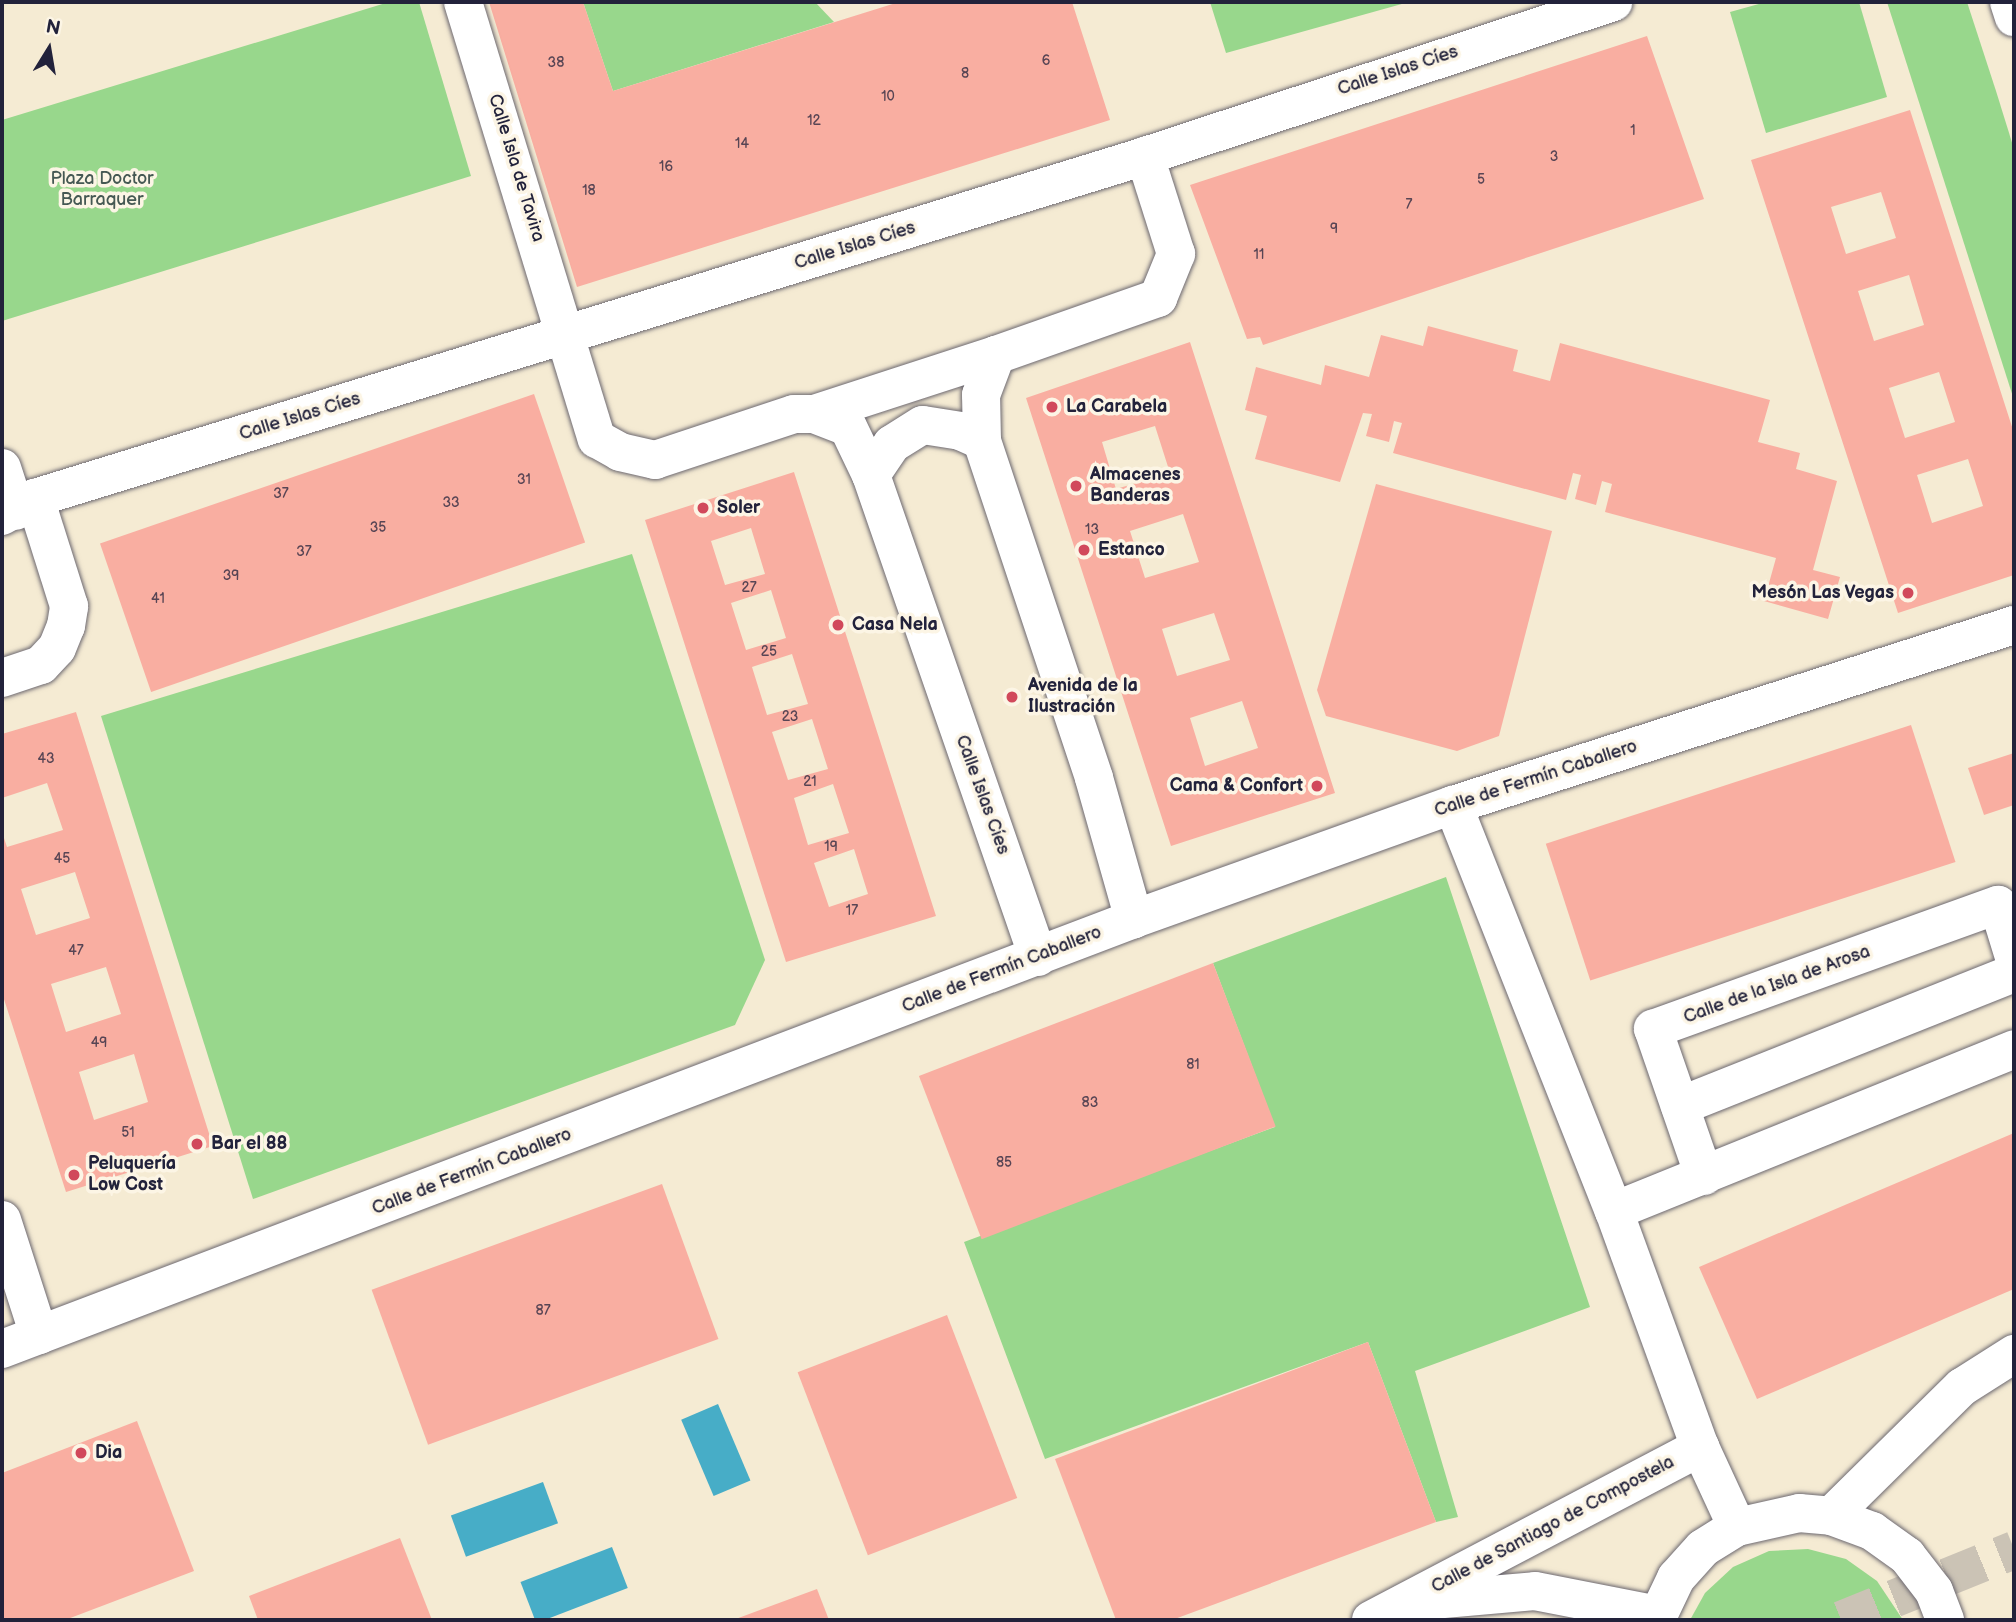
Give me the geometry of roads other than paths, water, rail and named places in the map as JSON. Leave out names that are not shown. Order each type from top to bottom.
[{"type":"street","name":"Calle Isla de Tavira","points":[[463,2],[565,336]]},
{"type":"street","name":"Calle Islas Cíes","points":[[18,508],[1145,156],[1613,2]]},
{"type":"street","points":[[2009,2],[2014,17]]},
{"type":"street","points":[[565,336],[597,439],[620,452],[655,460],[794,414],[814,414],[996,355],[1158,298],[1176,254],[1145,156]]},
{"type":"street","points":[[996,355],[981,395],[982,442],[1094,778],[1134,919]]},
{"type":"street","name":"Calle Islas Cíes","points":[[814,414],[848,428],[871,475],[1038,957]]},
{"type":"street","points":[[871,475],[892,444],[923,425],[960,431],[982,442]]},
{"type":"street","points":[[2,468],[18,508],[69,606],[66,626],[57,648],[41,665],[2,678]]},
{"type":"street","name":"Calle de Fermín Caballero","points":[[2,1349],[1134,919],[1452,805],[2014,625]]},
{"type":"street","points":[[1452,805],[1614,1211],[1700,1447],[1737,1527]]},
{"type":"street","name":"Calle de la Isla de Arosa","points":[[1704,1176],[1653,1029],[1998,905],[2014,957]]},
{"type":"street","points":[[1680,1106],[2014,973]]},
{"type":"street","points":[[1614,1211],[2014,1049]]},
{"type":"street","points":[[2,1220],[39,1335]]},
{"type":"street","points":[[1831,1516],[1962,1388],[2014,1354]]},
{"type":"street","points":[[1962,1388],[2014,1367]]},
{"type":"street","name":"Calle de Santiago de Compostela","points":[[1371,1620],[1700,1447]]},
{"type":"street","points":[[1657,1617],[1676,1578],[1703,1548],[1737,1527],[1767,1517],[1831,1516],[1872,1531],[1908,1556],[1934,1591],[1945,1620]]},
{"type":"street","name":"Calle de Santiago de Compostela","points":[[1406,1602],[1535,1591],[1657,1617]]},
{"type":"water","points":[[718,1404],[750,1480],[714,1496],[681,1420]]},
{"type":"water","points":[[543,1482],[558,1523],[466,1557],[451,1516]]},
{"type":"water","points":[[612,1547],[628,1588],[545,1620],[535,1620],[521,1582]]},
{"type":"tunnel","points":[[1841,1620],[2014,1550]]},
{"type":"place","name":"La Carabela","points":[[1052,407]]},
{"type":"place","name":"Almacenes Banderas","points":[[1076,486]]},
{"type":"place","name":"Soler","points":[[703,508]]},
{"type":"place","name":"Estanco","points":[[1084,550]]},
{"type":"place","name":"Mesón Las Vegas","points":[[1908,593]]},
{"type":"place","name":"Casa Nela","points":[[838,625]]},
{"type":"place","name":"Avenida de la Ilustración","points":[[1012,697]]},
{"type":"place","name":"Cama & Confort","points":[[1317,786]]},
{"type":"place","name":"Bar el 88","points":[[197,1144]]},
{"type":"place","name":"Peluquería Low Cost","points":[[74,1175]]},
{"type":"place","name":"Dia","points":[[81,1453]]},
{"type":"park label","name":"Plaza Doctor Barraquer","points":[[102,190]]}]
